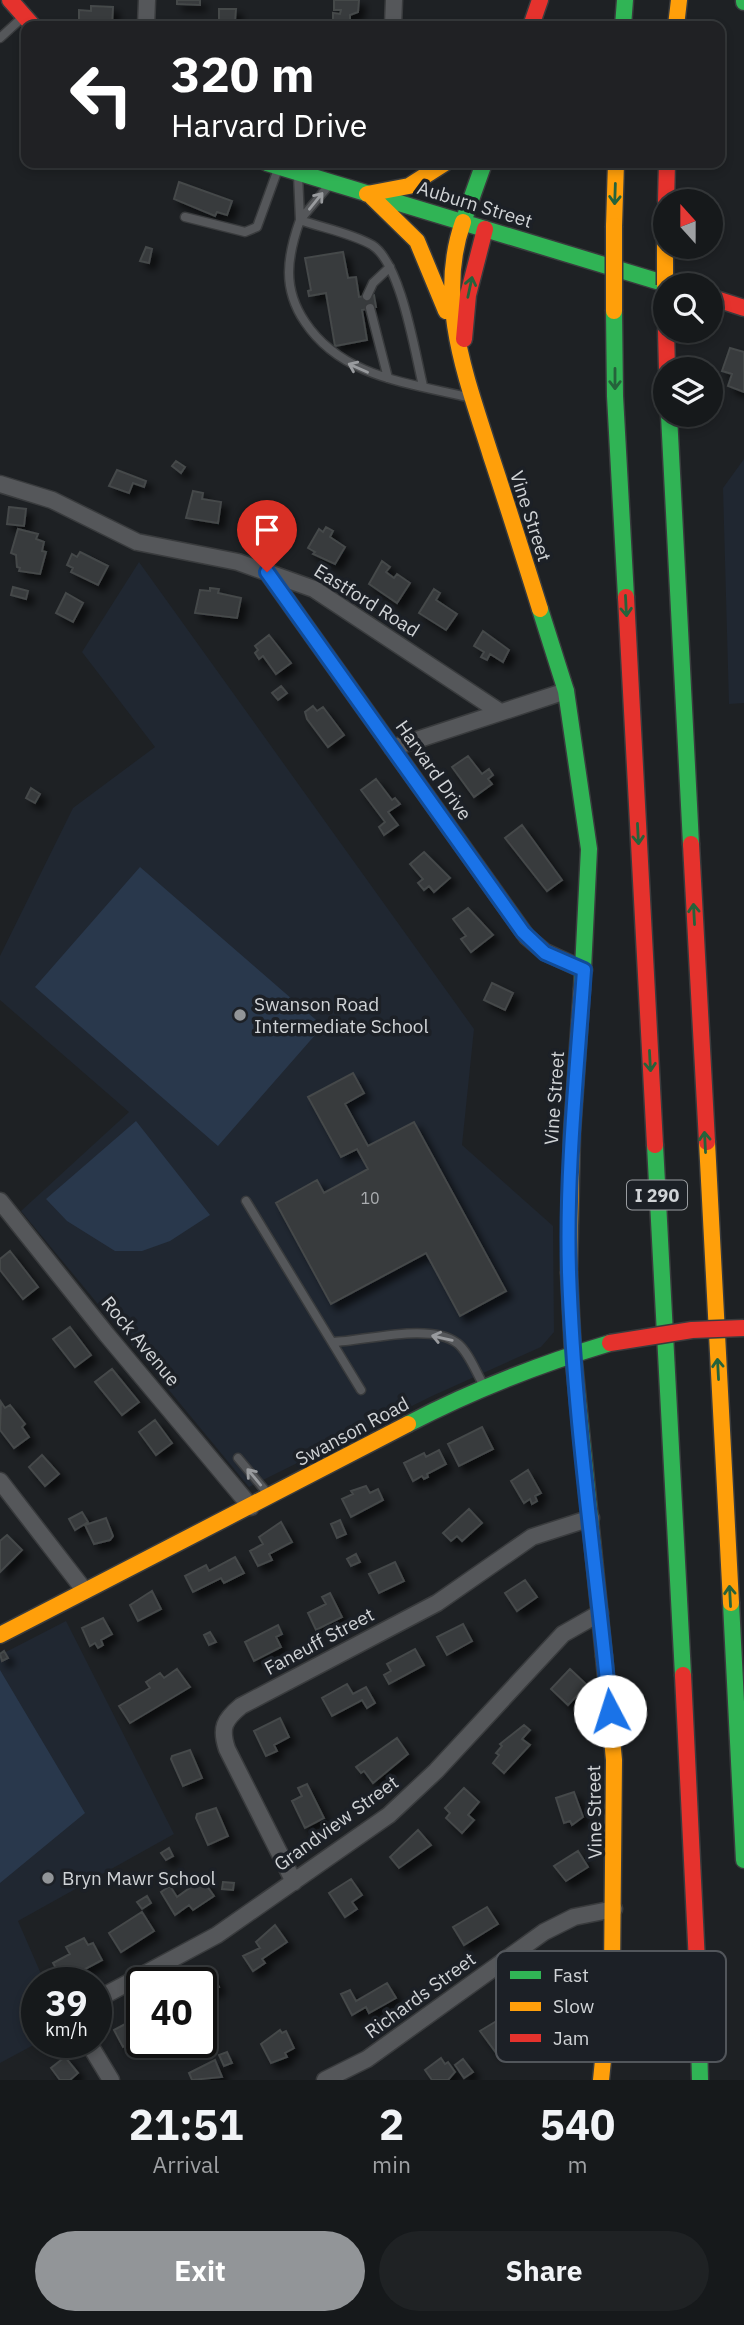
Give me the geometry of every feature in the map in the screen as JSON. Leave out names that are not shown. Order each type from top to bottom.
[{"type":"main road","points":[[10,0],[29,21]]},
{"type":"main road","points":[[533,21],[540,0]]},
{"type":"main road","points":[[623,21],[625,0]]},
{"type":"main road","points":[[676,21],[678,0]]},
{"type":"main road","points":[[368,194],[400,192],[439,168]]},
{"type":"main road","name":"Vine Street","points":[[482,168],[453,250],[450,289],[453,330],[480,427],[566,691],[579,761],[589,849],[584,970],[570,1171],[569,1273],[573,1353],[614,1760],[613,1951]]},
{"type":"main road","name":"I 290","points":[[617,168],[614,226],[615,396],[696,1951]]},
{"type":"main road","points":[[666,189],[667,168]]},
{"type":"main road","name":"Auburn Street","points":[[303,170],[368,194],[653,280]]},
{"type":"main road","points":[[368,194],[417,241],[453,330]]},
{"type":"main road","name":"Vine Street","points":[[480,427],[464,331],[472,278],[485,229]]},
{"type":"main road","points":[[723,302],[744,308]]},
{"type":"main road","name":"I 290","points":[[670,427],[744,1860]]},
{"type":"main road","name":"Swanson Road","points":[[0,1635],[485,1386],[573,1353],[610,1343],[701,1329],[744,1328]]},
{"type":"main road","name":"Vine Street","points":[[601,2080],[603,2062]]},
{"type":"main road","name":"I 290","points":[[699,2062],[699,2080]]},
{"type":"street","points":[[146,21],[147,0]]},
{"type":"street","points":[[393,21],[394,0]]},
{"type":"street","name":"Eastford Road","points":[[0,484],[52,500],[137,542],[238,562],[302,583],[338,602],[500,712]]},
{"type":"street","name":"Harvard Drive","points":[[267,572],[532,942],[545,953],[584,970]]},
{"type":"street","points":[[392,748],[566,691]]},
{"type":"street","name":"Rock Avenue","points":[[0,1200],[107,1335],[251,1507]]},
{"type":"street","points":[[0,1481],[85,1591]]},
{"type":"street","name":"Faneuff Street","points":[[294,1882],[228,1749],[223,1732],[227,1717],[241,1706],[437,1603],[532,1536],[591,1518]]},
{"type":"street","name":"Grandview Street","points":[[112,1992],[192,1950],[389,1815],[418,1789],[563,1634],[600,1613]]},
{"type":"street","name":"Richards Street","points":[[518,1951],[544,1932],[573,1917],[614,1909]]},
{"type":"street","name":"Richards Street","points":[[325,2080],[367,2059],[496,1966]]},
{"type":"street","points":[[98,2058],[111,2080]]},
{"type":"lane","points":[[0,37],[21,25]]},
{"type":"lane","points":[[185,217],[245,232],[257,227],[272,168]]},
{"type":"lane","points":[[303,170],[300,220],[287,265],[291,293],[300,315],[332,355],[352,366],[471,398]]},
{"type":"lane","points":[[300,220],[331,182]]},
{"type":"lane","points":[[300,220],[373,246],[390,267],[423,386]]},
{"type":"lane","points":[[367,296],[373,283],[390,267]]},
{"type":"lane","points":[[370,308],[388,377]]},
{"type":"lane","points":[[246,1201],[361,1391]]},
{"type":"lane","points":[[333,1342],[395,1334],[443,1336],[459,1343],[485,1386]]},
{"type":"lane","points":[[238,1458],[271,1497]]},
{"type":"shaded area","points":[[744,459],[744,703],[729,704],[723,488]]},
{"type":"shaded area","name":"Swanson Road Intermediate School","points":[[139,562],[474,1029],[462,1145],[553,1226],[554,1332],[541,1347],[432,1396],[249,1487],[21,1211],[129,1112],[0,1000],[0,956],[73,808],[155,747],[82,652]]},
{"type":"shaded area","points":[[140,867],[323,1026],[218,1146],[35,987]]},
{"type":"shaded area","points":[[136,1121],[210,1215],[170,1241],[142,1251],[115,1251],[67,1221],[46,1199]]},
{"type":"shaded area","name":"Bryn Mawr School","points":[[66,1621],[174,1834],[18,1921],[38,1967],[21,1967],[21,2052],[0,2063],[0,1655]]},
{"type":"shaded area","points":[[0,1670],[85,1813],[0,1883]]},
{"type":"building","points":[[177,0],[200,0],[200,5],[177,4]]},
{"type":"building","points":[[334,0],[359,0],[358,12],[350,15],[350,21],[333,21],[333,13],[340,14],[341,10],[334,10]]},
{"type":"building","points":[[91,6],[113,7],[112,21],[79,21],[79,10],[91,11]]},
{"type":"building","points":[[219,9],[236,9],[235,21],[219,20]]},
{"type":"building","points":[[179,182],[232,201],[227,215],[217,212],[215,216],[174,199]]},
{"type":"building","points":[[146,247],[152,249],[149,263],[140,261]]},
{"type":"building","points":[[343,252],[348,278],[356,277],[359,297],[374,295],[376,307],[362,310],[367,340],[335,346],[326,293],[309,296],[308,291],[311,290],[305,258]]},
{"type":"building","points":[[730,348],[744,352],[744,392],[728,386],[732,374],[723,371]]},
{"type":"building","points":[[176,461],[185,467],[181,473],[172,466]]},
{"type":"building","points":[[117,470],[146,481],[144,487],[133,483],[129,493],[109,486]]},
{"type":"building","points":[[193,491],[203,493],[202,499],[221,502],[218,523],[186,518]]},
{"type":"building","points":[[9,507],[26,509],[24,526],[7,524]]},
{"type":"building","points":[[276,510],[285,512],[284,517],[288,518],[283,539],[268,533],[257,533],[262,516],[275,515]]},
{"type":"building","points":[[326,527],[333,531],[330,537],[345,547],[335,564],[313,554],[315,552],[308,548],[319,529],[323,532]]},
{"type":"building","points":[[18,529],[38,534],[36,539],[44,542],[42,551],[46,552],[40,574],[19,571],[20,568],[17,567],[16,555],[11,553]]},
{"type":"building","points":[[80,552],[108,566],[98,585],[71,572],[73,568],[67,565],[72,554],[77,557]]},
{"type":"building","points":[[382,561],[390,567],[386,572],[394,578],[397,574],[410,583],[397,603],[369,584]]},
{"type":"building","points":[[13,587],[28,591],[26,599],[11,595]]},
{"type":"building","points":[[210,588],[219,589],[218,593],[241,598],[237,618],[195,613],[200,590],[210,591]]},
{"type":"building","points":[[434,589],[440,593],[436,600],[457,614],[446,630],[419,613]]},
{"type":"building","points":[[66,593],[83,603],[73,622],[56,613]]},
{"type":"building","points":[[483,631],[509,650],[503,662],[490,654],[487,660],[481,657],[484,652],[474,646]]},
{"type":"building","points":[[269,635],[291,663],[276,674],[263,656],[259,659],[255,653],[258,650],[255,646]]},
{"type":"building","points":[[281,686],[287,693],[278,700],[272,693]]},
{"type":"building","points":[[313,706],[317,711],[323,707],[344,735],[328,747],[307,719],[305,712]]},
{"type":"building","points":[[468,756],[482,774],[489,769],[493,775],[488,779],[492,784],[474,797],[452,767]]},
{"type":"building","points":[[376,779],[392,800],[395,798],[400,804],[388,812],[398,825],[384,835],[379,827],[385,822],[361,790]]},
{"type":"building","points":[[31,788],[40,794],[35,803],[26,798]]},
{"type":"building","points":[[522,825],[562,880],[547,891],[505,838]]},
{"type":"building","points":[[424,852],[450,878],[434,892],[429,886],[424,890],[418,883],[423,879],[410,864]]},
{"type":"building","points":[[468,908],[493,935],[471,952],[461,939],[466,936],[453,919]]},
{"type":"building","points":[[492,983],[513,993],[505,1010],[484,1000]]},
{"type":"building","points":[[353,1073],[364,1093],[345,1104],[368,1146],[414,1122],[506,1291],[460,1316],[426,1253],[331,1304],[276,1203],[317,1180],[324,1193],[368,1169],[357,1149],[341,1157],[308,1097]]},
{"type":"building","points":[[10,1251],[38,1287],[23,1299],[0,1270],[0,1259]]},
{"type":"building","points":[[70,1327],[91,1355],[75,1367],[53,1339]]},
{"type":"building","points":[[112,1369],[139,1402],[122,1415],[95,1382]]},
{"type":"building","points":[[1,1402],[5,1408],[10,1405],[25,1424],[22,1427],[29,1437],[14,1448],[0,1430]]},
{"type":"building","points":[[155,1420],[172,1443],[156,1455],[139,1432]]},
{"type":"building","points":[[482,1427],[493,1449],[459,1466],[448,1444]]},
{"type":"building","points":[[439,1450],[446,1464],[427,1474],[428,1477],[424,1479],[422,1476],[413,1481],[404,1463],[424,1453],[426,1457]]},
{"type":"building","points":[[42,1455],[59,1474],[45,1486],[29,1467]]},
{"type":"building","points":[[528,1470],[541,1493],[535,1496],[537,1501],[532,1504],[530,1499],[524,1503],[511,1481]]},
{"type":"building","points":[[366,1486],[370,1493],[378,1489],[383,1500],[351,1517],[342,1499],[353,1494],[351,1491]]},
{"type":"building","points":[[469,1509],[482,1523],[462,1541],[457,1536],[451,1541],[443,1533]]},
{"type":"building","points":[[82,1512],[88,1522],[75,1530],[69,1519]]},
{"type":"building","points":[[106,1518],[113,1536],[110,1540],[94,1544],[85,1525]]},
{"type":"building","points":[[340,1520],[346,1534],[337,1538],[331,1524]]},
{"type":"building","points":[[281,1522],[292,1542],[269,1554],[272,1560],[258,1566],[250,1551],[263,1544],[259,1537]]},
{"type":"building","points":[[7,1535],[22,1550],[0,1572],[0,1541]]},
{"type":"building","points":[[356,1554],[360,1562],[351,1566],[347,1559]]},
{"type":"building","points":[[235,1557],[244,1573],[224,1583],[221,1578],[193,1592],[185,1576],[206,1565],[209,1571]]},
{"type":"building","points":[[395,1562],[404,1581],[379,1593],[369,1574]]},
{"type":"building","points":[[525,1580],[537,1597],[517,1611],[505,1593]]},
{"type":"building","points":[[152,1591],[161,1609],[138,1621],[130,1605]]},
{"type":"building","points":[[330,1593],[342,1617],[316,1630],[308,1613],[326,1604],[322,1597]]},
{"type":"building","points":[[103,1618],[112,1634],[101,1640],[103,1645],[98,1648],[95,1643],[90,1646],[82,1628]]},
{"type":"building","points":[[463,1624],[472,1641],[447,1655],[437,1637]]},
{"type":"building","points":[[278,1625],[282,1634],[276,1637],[281,1647],[254,1661],[245,1642]]},
{"type":"building","points":[[210,1632],[216,1642],[209,1645],[204,1635]]},
{"type":"building","points":[[415,1649],[424,1665],[389,1684],[384,1675],[391,1671],[387,1664]]},
{"type":"building","points":[[4,1651],[8,1658],[2,1661],[0,1654]]},
{"type":"building","points":[[177,1669],[190,1687],[130,1723],[119,1706],[150,1688],[146,1682],[160,1673],[164,1678]]},
{"type":"building","points":[[570,1669],[587,1685],[568,1705],[551,1689]]},
{"type":"building","points":[[347,1684],[353,1694],[366,1687],[375,1703],[367,1708],[362,1700],[332,1716],[322,1698]]},
{"type":"building","points":[[280,1718],[289,1737],[274,1745],[277,1751],[266,1756],[254,1731]]},
{"type":"building","points":[[524,1725],[530,1730],[522,1739],[530,1745],[504,1773],[493,1763],[499,1755],[496,1753],[502,1746],[500,1744]]},
{"type":"building","points":[[397,1738],[408,1754],[373,1783],[364,1771],[361,1773],[356,1767]]},
{"type":"building","points":[[190,1750],[202,1778],[183,1786],[171,1759],[172,1756]]},
{"type":"building","points":[[307,1784],[324,1818],[305,1828],[292,1801],[302,1796],[298,1788]]},
{"type":"building","points":[[464,1788],[479,1802],[468,1815],[474,1820],[462,1833],[446,1818],[450,1813],[445,1808]]},
{"type":"building","points":[[574,1792],[583,1817],[572,1825],[570,1821],[564,1823],[556,1798]]},
{"type":"building","points":[[216,1808],[228,1836],[208,1845],[196,1818],[197,1814]]},
{"type":"building","points":[[418,1830],[431,1845],[399,1868],[390,1857]]},
{"type":"building","points":[[169,1848],[173,1856],[166,1860],[161,1853]]},
{"type":"building","points":[[578,1851],[588,1867],[566,1881],[554,1866]]},
{"type":"building","points":[[202,1879],[214,1896],[193,1910],[189,1905],[175,1915],[161,1892],[170,1886],[177,1897]]},
{"type":"building","points":[[351,1879],[362,1895],[352,1902],[357,1909],[345,1917],[329,1893]]},
{"type":"building","points":[[223,1882],[234,1883],[233,1890],[222,1889]]},
{"type":"building","points":[[147,1896],[151,1903],[142,1909],[137,1902]]},
{"type":"building","points":[[487,1907],[498,1924],[464,1945],[453,1927]]},
{"type":"building","points":[[142,1912],[154,1931],[121,1952],[109,1933]]},
{"type":"building","points":[[275,1925],[287,1942],[262,1959],[265,1963],[253,1971],[243,1956],[260,1948],[256,1942]]},
{"type":"building","points":[[84,1938],[88,1945],[93,1943],[102,1960],[89,1967],[55,1967],[53,1963],[70,1954],[66,1947]]},
{"type":"building","points":[[387,1983],[396,1998],[369,2013],[366,2007],[352,2015],[341,1994],[350,1990],[356,2001]]},
{"type":"building","points":[[496,2021],[496,2053],[480,2031]]},
{"type":"building","points":[[126,2024],[126,2045],[123,2047],[114,2030]]},
{"type":"building","points":[[280,2030],[282,2033],[286,2031],[294,2048],[285,2053],[287,2057],[271,2063],[261,2044]]},
{"type":"building","points":[[227,2052],[232,2063],[224,2066],[219,2055]]},
{"type":"building","points":[[66,2058],[78,2073],[70,2080],[60,2080],[51,2068]]},
{"type":"building","points":[[441,2058],[445,2064],[448,2062],[455,2072],[448,2080],[432,2080],[425,2070]]},
{"type":"building","points":[[463,2059],[473,2072],[464,2078],[455,2065]]},
{"type":"building","points":[[215,2060],[222,2077],[192,2080],[189,2073]]},
{"type":"traffic: fast","points":[[623,21],[625,0]]},
{"type":"traffic: fast","points":[[284,168],[653,280]]},
{"type":"traffic: fast","points":[[463,222],[482,168]]},
{"type":"traffic: fast","points":[[614,311],[615,396],[626,597]]},
{"type":"traffic: fast","points":[[670,427],[691,844]]},
{"type":"traffic: fast","points":[[540,609],[566,691],[589,849],[582,989]]},
{"type":"traffic: fast","points":[[655,1145],[683,1675]]},
{"type":"traffic: fast","points":[[569,1273],[573,1353],[604,1656]]},
{"type":"traffic: fast","points":[[408,1424],[507,1379],[610,1343]]},
{"type":"traffic: fast","points":[[731,1603],[744,1860]]},
{"type":"traffic: fast","points":[[700,2062],[700,2080]]},
{"type":"traffic: slow","points":[[677,21],[679,0]]},
{"type":"traffic: slow","points":[[367,194],[409,186],[437,168]]},
{"type":"traffic: slow","points":[[614,226],[616,168]]},
{"type":"traffic: slow","points":[[372,197],[417,241],[446,311]]},
{"type":"traffic: slow","points":[[463,222],[455,252],[452,281],[457,340],[540,609]]},
{"type":"traffic: slow","points":[[614,226],[614,311]]},
{"type":"traffic: slow","points":[[665,259],[665,273]]},
{"type":"traffic: slow","points":[[569,1273],[572,1132],[582,989]]},
{"type":"traffic: slow","points":[[707,1142],[731,1603]]},
{"type":"traffic: slow","points":[[0,1635],[408,1424]]},
{"type":"traffic: slow","points":[[604,1656],[614,1760],[612,1951]]},
{"type":"traffic: slow","points":[[601,2080],[603,2062]]},
{"type":"traffic: jam","points":[[10,0],[29,21]]},
{"type":"traffic: jam","points":[[533,21],[540,0]]},
{"type":"traffic: jam","points":[[666,189],[667,168]]},
{"type":"traffic: jam","points":[[464,339],[468,295],[485,229]]},
{"type":"traffic: jam","points":[[723,301],[744,308]]},
{"type":"traffic: jam","points":[[666,343],[667,357]]},
{"type":"traffic: jam","points":[[626,597],[655,1145]]},
{"type":"traffic: jam","points":[[691,844],[707,1142]]},
{"type":"traffic: jam","points":[[610,1343],[692,1330],[744,1328]]},
{"type":"traffic: jam","points":[[683,1675],[696,1951]]},
{"type":"place","name":"Swanson Road Intermediate School","points":[[240,1015]]},
{"type":"place","name":"Bryn Mawr School","points":[[48,1878]]},
{"type":"route","points":[[267,572],[523,932],[545,953],[584,970],[570,1171],[569,1273],[573,1353],[610,1711]]}]
